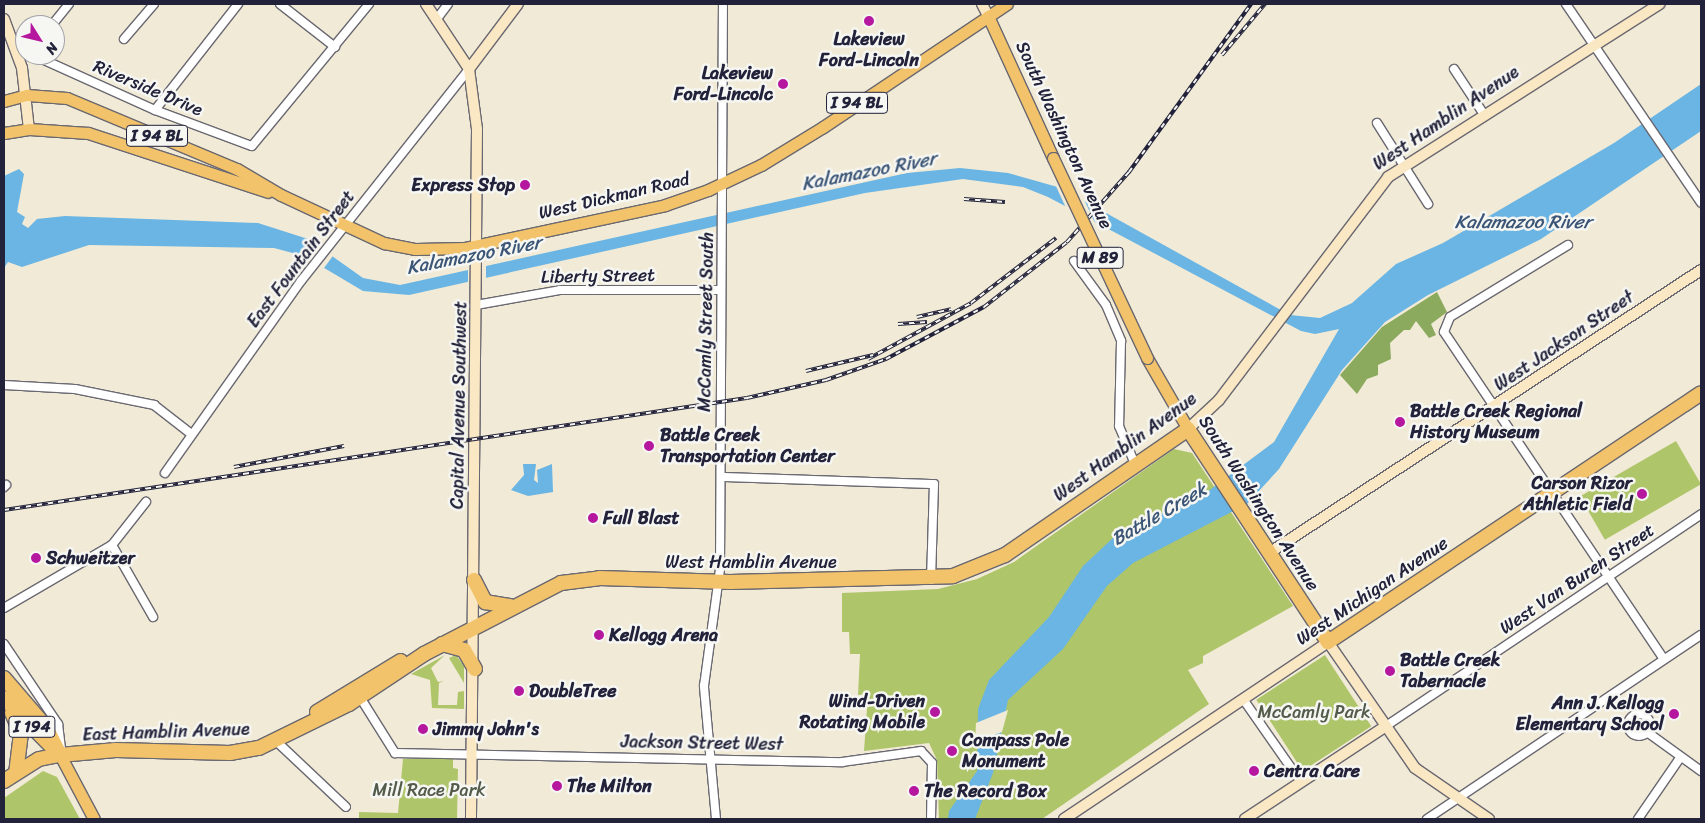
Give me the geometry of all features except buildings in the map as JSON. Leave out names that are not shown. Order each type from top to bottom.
[{"type":"highway","name":"West Michigan Avenue","points":[[1328,642],[1553,494],[1701,393]]},
{"type":"highway","name":"West Hamblin Avenue","points":[[357,692],[475,625],[554,585],[586,578],[720,581],[931,580],[979,568],[1005,555],[1188,429]]},
{"type":"highway","name":"South Washington Avenue","points":[[1188,429],[1328,642]]},
{"type":"highway","points":[[474,580],[485,602],[512,606]]},
{"type":"highway","points":[[442,644],[464,650],[475,669]]},
{"type":"highway","name":"I 194","points":[[4,678],[46,727],[60,755]]},
{"type":"highway","name":"East Hamblin Avenue","points":[[4,781],[16,771],[60,755],[116,750],[230,753],[276,741],[357,692]]},
{"type":"highway","points":[[4,699],[21,733],[16,771]]},
{"type":"highway","name":"I 194","points":[[4,699],[60,755]]},
{"type":"main road","name":"West Dickman Road","points":[[476,246],[665,206],[722,184],[823,127],[1007,4]]},
{"type":"main road","name":"South Washington Avenue","points":[[988,16],[1147,358],[1188,429]]},
{"type":"main road","name":"I 94 BL","points":[[4,101],[27,95],[67,98],[237,169],[281,195],[384,243],[415,249],[476,246]]},
{"type":"main road","name":"I 94 BL","points":[[4,134],[29,129],[88,133],[281,195]]},
{"type":"main road","points":[[60,755],[94,819]]},
{"type":"street","points":[[60,15],[69,4]]},
{"type":"street","points":[[124,38],[154,4]]},
{"type":"street","points":[[155,110],[238,4]]},
{"type":"street","points":[[280,4],[335,47],[369,4]]},
{"type":"street","name":"Capital Avenue Southwest","points":[[426,4],[469,69],[477,130],[475,669],[471,819]]},
{"type":"street","points":[[436,20],[448,4]]},
{"type":"street","points":[[469,69],[518,4]]},
{"type":"street","name":"McCamly Street South","points":[[716,819],[714,758],[704,684],[720,581],[723,4]]},
{"type":"street","name":"South Washington Avenue","points":[[982,4],[988,16]]},
{"type":"street","points":[[1566,4],[1701,203]]},
{"type":"street","name":"West Hamblin Avenue","points":[[1188,429],[1219,400],[1378,187],[1483,113],[1592,43],[1660,4]]},
{"type":"street","points":[[4,19],[15,41]]},
{"type":"street","name":"Riverside Drive","points":[[55,65],[155,110],[252,146],[335,47]]},
{"type":"street","points":[[24,65],[29,129]]},
{"type":"street","name":"East Fountain Street","points":[[165,473],[190,433],[313,265],[469,69]]},
{"type":"street","points":[[1454,69],[1483,113]]},
{"type":"street","points":[[1377,123],[1428,204]]},
{"type":"street","points":[[1568,245],[1450,316],[1444,332],[1664,660]]},
{"type":"street","points":[[1074,261],[1106,305],[1122,341],[1119,426],[1135,464]]},
{"type":"street","name":"West Jackson Street","points":[[1269,554],[1701,270]]},
{"type":"street","name":"Liberty Street","points":[[476,305],[562,290],[721,290]]},
{"type":"street","points":[[4,385],[75,389],[154,405],[190,433]]},
{"type":"street","points":[[721,477],[930,484],[931,580]]},
{"type":"street","points":[[4,608],[112,545],[146,502]]},
{"type":"street","name":"West Van Buren Street","points":[[1245,819],[1609,578],[1701,514]]},
{"type":"street","points":[[112,545],[153,617]]},
{"type":"street","points":[[1427,819],[1701,635]]},
{"type":"street","points":[[1328,642],[1415,768],[1489,819]]},
{"type":"street","name":"West Michigan Avenue","points":[[1064,819],[1328,642]]},
{"type":"street","points":[[4,644],[58,724],[60,755]]},
{"type":"street","name":"Jackson Street West","points":[[357,692],[395,753],[474,752],[855,761],[918,750],[928,755],[932,819]]},
{"type":"street","points":[[1244,699],[1301,782]]},
{"type":"street","points":[[1647,732],[1701,772]]},
{"type":"street","points":[[276,741],[346,808]]},
{"type":"street","points":[[1638,819],[1680,758]]},
{"type":"green space","points":[[1437,292],[1447,312],[1431,324],[1436,335],[1429,338],[1416,321],[1410,330],[1404,330],[1390,343],[1391,359],[1378,365],[1378,375],[1367,379],[1357,394],[1340,375],[1382,327]]},
{"type":"green space","name":"Carson Rizor Athletic Field","points":[[1676,441],[1701,484],[1605,540],[1580,496]]},
{"type":"green space","points":[[1174,449],[1192,453],[1293,606],[1203,656],[1203,663],[1188,670],[1209,704],[1042,819],[939,819],[937,760],[929,743],[864,751],[868,694],[858,695],[860,654],[850,654],[849,632],[842,632],[842,593],[938,589],[977,579],[1014,562]]},
{"type":"green space","points":[[445,655],[431,668],[438,682],[444,681],[439,683],[438,705],[457,705],[458,692],[464,691],[464,709],[432,708],[430,680],[411,674]]},
{"type":"green space","points":[[456,655],[464,666],[464,683],[449,658]]},
{"type":"green space","name":"McCamly Park","points":[[1325,655],[1371,726],[1303,771],[1256,700]]},
{"type":"green space","name":"Mill Race Park","points":[[403,759],[453,759],[453,768],[458,769],[457,819],[359,819],[359,812],[398,813]]},
{"type":"green space","points":[[43,771],[57,777],[80,819],[4,819],[4,798]]},
{"type":"water","name":"Kalamazoo River","points":[[1701,84],[1701,131],[1541,239],[1428,295],[1385,322],[1342,370],[1279,469],[1247,504],[1133,563],[1107,586],[1063,649],[1008,700],[993,773],[975,819],[948,819],[949,811],[977,771],[978,709],[989,680],[1049,617],[1083,566],[1115,536],[1207,492],[1274,442],[1339,329],[1315,334],[1301,331],[1048,197],[1023,187],[963,179],[865,193],[409,295],[363,291],[304,256],[274,248],[89,245],[22,267],[8,262],[4,268],[4,176],[19,169],[24,174],[17,212],[25,217],[22,224],[28,228],[37,219],[65,216],[258,223],[308,239],[363,278],[400,285],[907,173],[960,168],[1008,173],[1061,188],[1290,315],[1320,318],[1352,303],[1396,264],[1443,243],[1614,143]]},
{"type":"water","points":[[523,464],[536,464],[534,480],[538,483],[537,470],[552,464],[553,492],[528,496],[511,490],[524,475]]},
{"type":"pier","points":[[1055,184],[1083,197],[1095,223],[1066,208]]},
{"type":"pier","points":[[318,244],[333,255],[322,271],[307,259]]},
{"type":"pier","points":[[486,264],[486,280],[468,284],[468,268]]},
{"type":"pier","points":[[1008,710],[1002,732],[975,742],[976,723]]},
{"type":"railway","points":[[4,510],[747,398],[826,380],[886,359],[984,307],[1067,242],[1129,172],[1251,4]]},
{"type":"railway","points":[[1222,55],[1265,4]]},
{"type":"railway","points":[[964,199],[1005,202]]},
{"type":"railway","points":[[868,359],[971,303],[1056,238]]},
{"type":"railway","points":[[917,317],[951,309]]},
{"type":"railway","points":[[898,324],[927,322]]},
{"type":"railway","points":[[806,371],[873,355]]},
{"type":"railway","points":[[234,467],[344,446]]},
{"type":"place","name":"Lakeview Ford-Lincoln","points":[[869,21]]},
{"type":"place","name":"Lakeview Ford-Lincolc","points":[[783,84]]},
{"type":"place","name":"Express Stop","points":[[525,185]]},
{"type":"place","name":"Battle Creek Regional History Museum","points":[[1400,422]]},
{"type":"place","name":"Battle Creek Transportation Center","points":[[649,446]]},
{"type":"place","name":"Carson Rizor Athletic Field","points":[[1642,494]]},
{"type":"place","name":"Full Blast","points":[[593,518]]},
{"type":"place","name":"Schweitzer","points":[[36,558]]},
{"type":"place","name":"Kellogg Arena","points":[[599,635]]},
{"type":"place","name":"Battle Creek Tabernacle","points":[[1390,671]]},
{"type":"place","name":"DoubleTree","points":[[519,691]]},
{"type":"place","name":"Wind-Driven Rotating Mobile","points":[[935,712]]},
{"type":"place","name":"Ann J. Kellogg Elementary School","points":[[1674,714]]},
{"type":"place","name":"Jimmy John's","points":[[423,729]]},
{"type":"place","name":"Compass Pole Monument","points":[[952,751]]},
{"type":"place","name":"Centra Care","points":[[1254,771]]},
{"type":"place","name":"The Milton","points":[[557,786]]},
{"type":"place","name":"The Record Box","points":[[914,791]]},
{"type":"water label","name":"Battle Creek","points":[[1159,514]]}]
